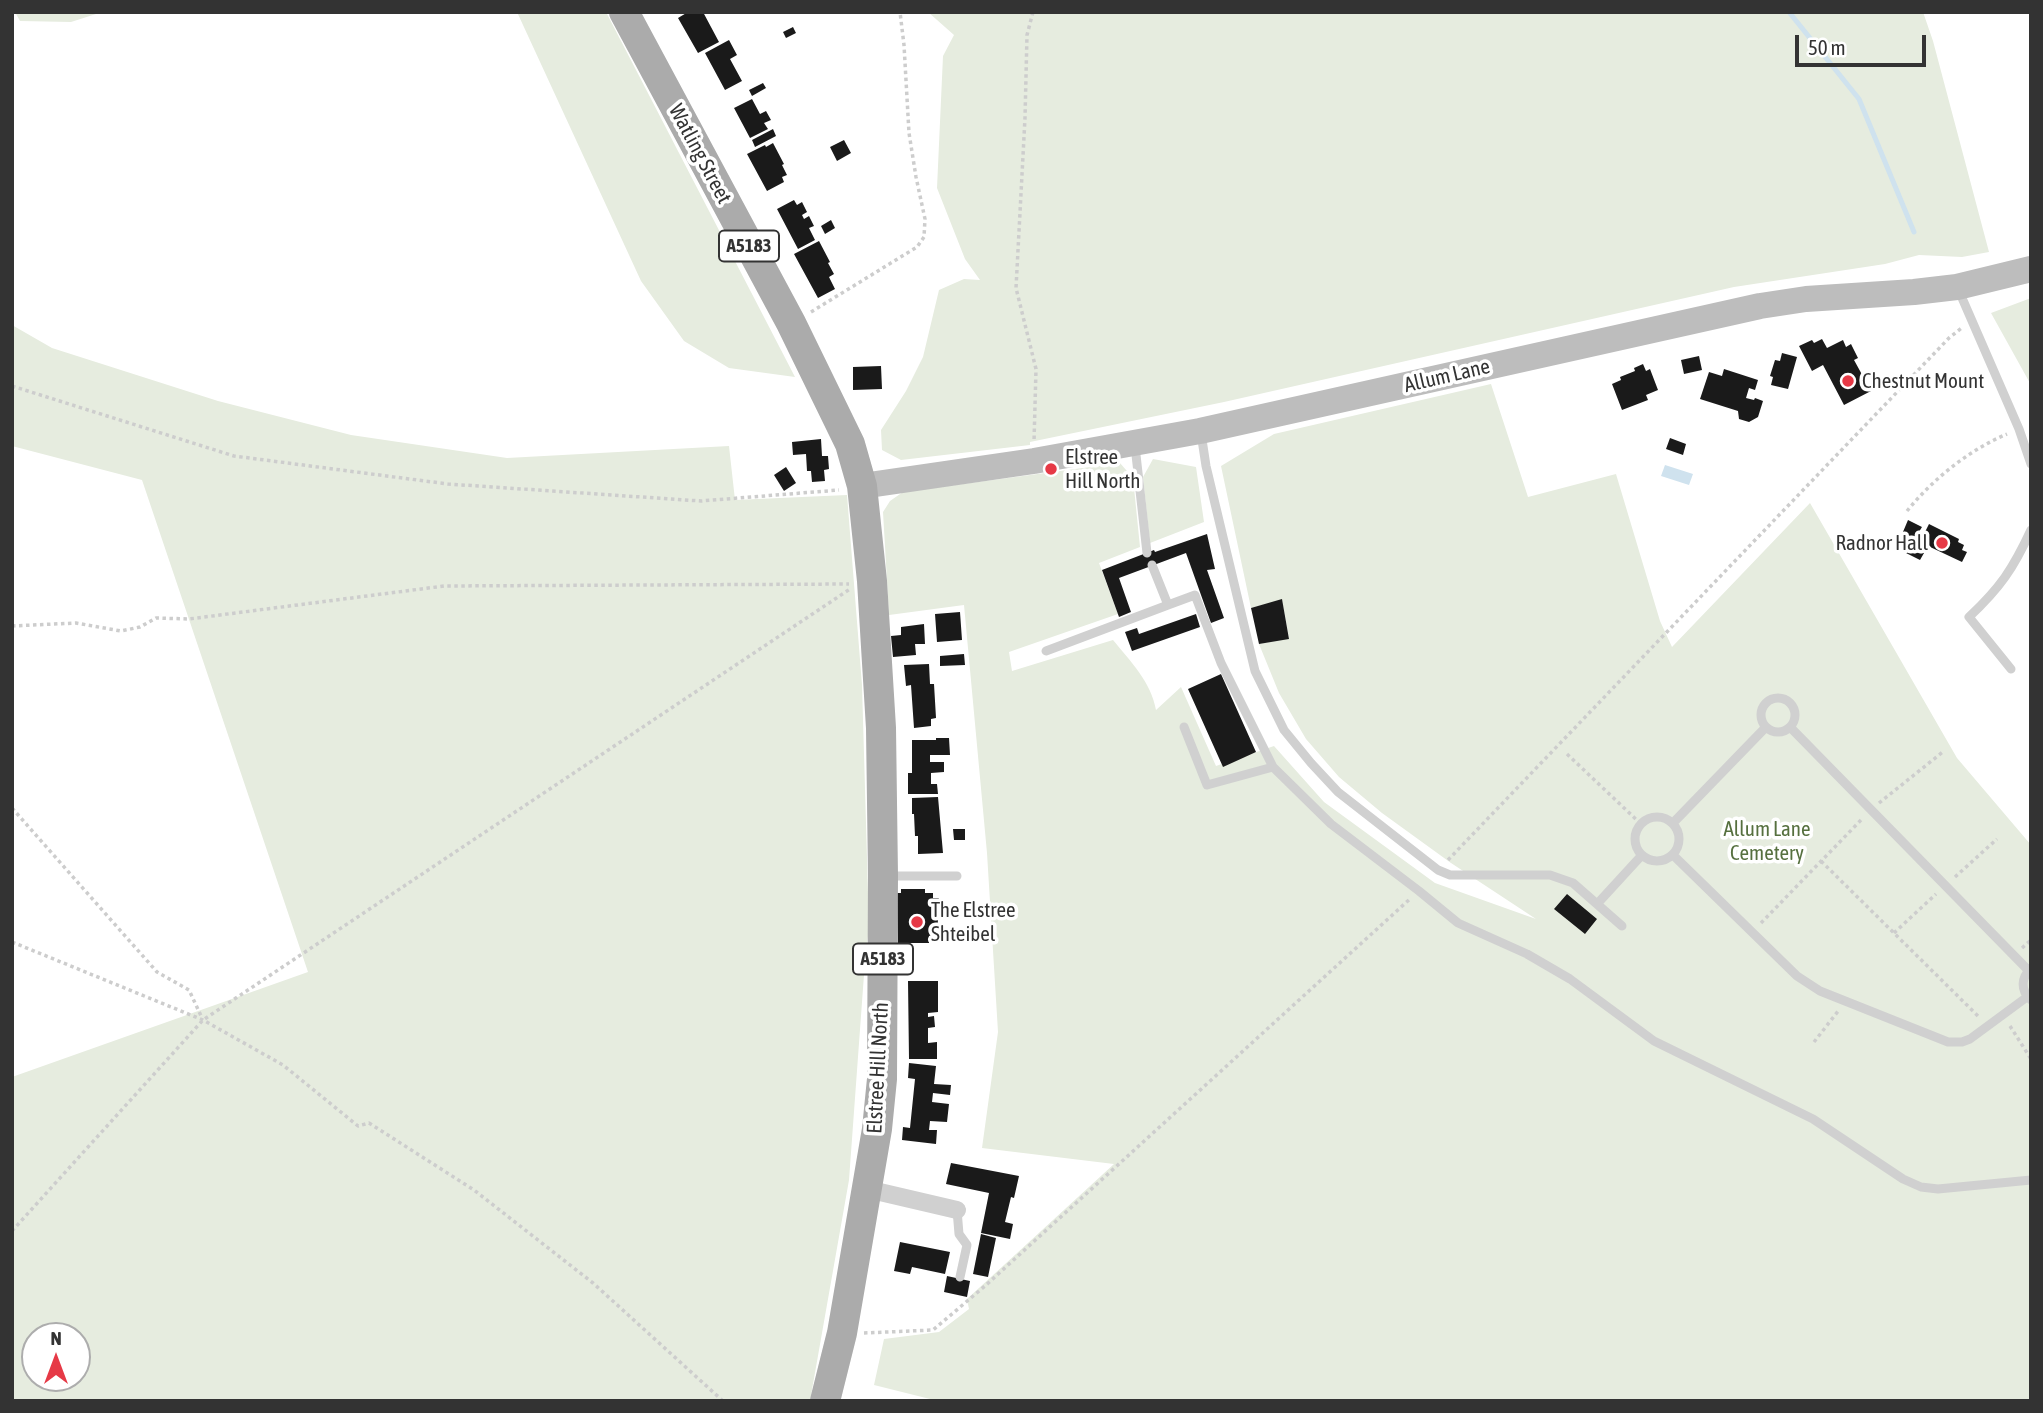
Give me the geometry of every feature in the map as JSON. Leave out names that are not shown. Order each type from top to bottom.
[{"type":"main road","name":"Watling Street","points":[[624,12],[791,323],[850,444],[862,486]]},
{"type":"main road","name":"Allum Lane","points":[[862,486],[1135,444],[1200,431],[1760,306],[1806,299],[1957,287],[2031,268]]},
{"type":"main road","name":"Elstree Hill North","points":[[825,1401],[842,1334],[877,1129],[882,1079],[881,729],[872,581],[862,486]]},
{"type":"street","points":[[867,1189],[957,1210]]},
{"type":"lane","points":[[1957,287],[1973,319],[2031,464]]},
{"type":"lane","points":[[1200,431],[1206,467],[1255,671],[1284,730],[1311,763],[1338,792],[1438,870],[1450,875],[1550,875],[1573,883],[1622,926]]},
{"type":"lane","points":[[1135,444],[1147,552]]},
{"type":"lane","points":[[2011,669],[1969,617],[1993,595],[2015,564],[2031,530]]},
{"type":"lane","points":[[1152,565],[1168,605]]},
{"type":"lane","points":[[1046,651],[1195,595],[1221,663],[1273,767],[1331,824],[1458,923],[1527,954],[1570,979],[1654,1041],[1813,1119],[1903,1179],[1921,1187],[1938,1189],[2031,1180]]},
{"type":"lane","points":[[1782,698],[1793,706],[1796,713],[1790,727],[1779,732],[1766,727],[1761,714],[1767,701],[1782,698]]},
{"type":"lane","points":[[1184,727],[1207,785],[1273,767]]},
{"type":"lane","points":[[1673,823],[1766,727]]},
{"type":"lane","points":[[1673,855],[1809,985],[1845,1001],[1948,1042],[1962,1042],[1970,1040],[2029,998],[2022,983],[2030,969],[1790,727]]},
{"type":"lane","points":[[1657,817],[1673,823],[1679,839],[1673,855],[1657,862],[1642,855],[1635,839],[1641,824],[1657,817]]},
{"type":"lane","points":[[1598,903],[1642,855]]},
{"type":"lane","points":[[883,876],[957,876]]},
{"type":"lane","points":[[957,1210],[959,1234],[967,1245],[960,1277]]},
{"type":"path","points":[[791,323],[917,247],[924,237],[925,219],[909,133],[900,12]]},
{"type":"path","points":[[1032,451],[1036,369],[1016,288],[1027,35],[1033,12]]},
{"type":"path","points":[[1438,870],[1949,338],[1973,319]]},
{"type":"path","points":[[12,386],[234,457],[448,484],[701,501],[830,492],[862,486]]},
{"type":"path","points":[[1906,511],[1921,494],[1985,443],[2018,429]]},
{"type":"path","points":[[12,626],[76,623],[121,631],[156,618],[189,619],[444,586],[858,584],[203,1020],[12,1231]]},
{"type":"path","points":[[1753,932],[1871,810],[1944,751]]},
{"type":"path","points":[[1567,754],[1641,824]]},
{"type":"path","points":[[12,808],[157,972],[189,989],[203,1020]]},
{"type":"path","points":[[1821,861],[1988,1026]]},
{"type":"path","points":[[851,1333],[933,1330],[985,1286],[1419,891]]},
{"type":"path","points":[[12,942],[203,1020],[283,1065],[358,1126],[369,1123],[474,1190],[593,1283],[723,1401]]},
{"type":"path","points":[[1814,1042],[1845,1001]]},
{"type":"path","points":[[2003,1015],[2031,1059]]},
{"type":"green space","points":[[15,12],[96,14],[71,22],[20,21]]},
{"type":"green space","points":[[517,12],[606,12],[795,377],[729,368],[684,341],[641,281]]},
{"type":"green space","points":[[928,12],[1923,12],[1989,252],[1962,257],[1919,255],[1885,264],[1734,287],[1224,402],[1030,442],[1030,445],[901,460],[882,450],[881,430],[906,391],[923,357],[939,290],[964,279],[980,280],[965,259],[937,188],[943,56],[954,35]]},
{"type":"green space","points":[[2031,298],[2031,385],[1991,313]]},
{"type":"green space","points":[[12,325],[52,348],[218,401],[351,435],[507,458],[729,446],[735,500],[847,495],[862,685],[869,927],[849,1180],[810,1401],[12,1401],[12,1077],[308,972],[142,480],[12,446]]},
{"type":"green space","name":"Allum Lane Cemetery","points":[[1491,384],[1528,497],[1616,474],[1660,621],[1672,647],[1810,503],[1957,758],[2031,845],[2031,1401],[938,1401],[874,1385],[884,1339],[939,1332],[969,1309],[967,1299],[1114,1164],[982,1148],[998,1032],[987,853],[964,605],[889,615],[883,512],[890,501],[903,492],[1120,463],[1133,478],[1140,547],[1099,563],[1118,614],[1009,652],[1012,671],[1113,640],[1145,681],[1156,710],[1181,687],[1216,766],[1274,746],[1324,802],[1435,883],[1536,919],[1382,813],[1339,777],[1306,739],[1279,693],[1259,644],[1289,638],[1282,600],[1251,608],[1221,466],[1274,434]]},
{"type":"green space","points":[[1153,459],[1196,467],[1204,522],[1150,543],[1143,477]]},
{"type":"water","points":[[1665,465],[1693,474],[1689,485],[1661,476]]},
{"type":"building","points":[[688,12],[703,12],[719,42],[698,53],[678,18]]},
{"type":"building","points":[[793,27],[796,33],[786,38],[783,32]]},
{"type":"building","points":[[729,40],[737,55],[730,59],[742,81],[725,90],[705,53]]},
{"type":"building","points":[[763,83],[766,88],[752,96],[749,90]]},
{"type":"building","points":[[752,99],[760,114],[766,111],[771,120],[764,123],[768,129],[750,138],[734,108]]},
{"type":"building","points":[[773,129],[776,136],[755,147],[752,140]]},
{"type":"building","points":[[844,140],[851,153],[837,161],[830,147]]},
{"type":"building","points":[[773,143],[787,175],[782,177],[784,182],[767,191],[747,154]]},
{"type":"building","points":[[794,200],[797,205],[802,202],[807,212],[802,215],[804,219],[809,216],[814,226],[809,228],[815,240],[798,249],[777,209]]},
{"type":"building","points":[[831,220],[835,228],[825,234],[821,226]]},
{"type":"building","points":[[819,241],[834,274],[829,277],[835,289],[818,298],[794,254]]},
{"type":"building","name":"Chestnut Mount","points":[[1822,339],[1827,348],[1843,340],[1846,347],[1851,344],[1858,358],[1854,360],[1871,391],[1844,405],[1823,365],[1812,371],[1799,346]]},
{"type":"building","points":[[1782,353],[1797,357],[1788,389],[1771,385],[1773,377],[1770,376],[1775,360],[1780,361]]},
{"type":"building","points":[[1699,356],[1702,370],[1684,374],[1681,360]]},
{"type":"building","points":[[1643,364],[1646,371],[1650,369],[1658,390],[1646,395],[1648,400],[1622,410],[1612,384]]},
{"type":"building","points":[[881,366],[882,389],[853,390],[853,367]]},
{"type":"building","points":[[1724,369],[1758,380],[1755,390],[1749,388],[1746,398],[1763,401],[1758,417],[1749,422],[1739,419],[1738,411],[1700,399],[1709,372],[1722,376]]},
{"type":"building","points":[[1670,438],[1686,444],[1683,455],[1666,449]]},
{"type":"building","points":[[821,439],[822,456],[828,456],[829,469],[824,470],[825,481],[812,482],[811,471],[807,471],[806,454],[793,455],[792,442]]},
{"type":"building","points":[[786,467],[796,483],[784,491],[774,475]]},
{"type":"building","points":[[1908,520],[1922,527],[1914,540],[1920,542],[1929,524],[1959,539],[1958,542],[1964,545],[1962,550],[1967,552],[1962,562],[1928,546],[1920,560],[1900,550],[1900,539]]},
{"type":"building","points":[[1207,534],[1215,569],[1207,570],[1224,618],[1211,623],[1186,553],[1119,578],[1131,612],[1119,617],[1102,570]]},
{"type":"building","points":[[1282,599],[1289,639],[1259,644],[1251,608]]},
{"type":"building","points":[[960,612],[962,640],[937,642],[935,614]]},
{"type":"building","points":[[1196,614],[1200,627],[1132,651],[1125,632],[1137,628],[1139,634]]},
{"type":"building","points":[[924,624],[925,644],[915,644],[916,655],[893,657],[891,636],[901,635],[901,627]]},
{"type":"building","points":[[964,654],[965,665],[940,666],[940,656]]},
{"type":"building","points":[[929,664],[930,684],[934,684],[936,718],[931,719],[931,726],[914,728],[911,685],[906,686],[904,665]]},
{"type":"building","points":[[1221,674],[1256,752],[1223,767],[1188,689]]},
{"type":"building","points":[[949,738],[950,755],[930,755],[930,762],[944,762],[944,772],[931,773],[931,784],[937,784],[938,794],[908,794],[908,773],[912,773],[912,740]]},
{"type":"building","points":[[938,797],[943,853],[918,854],[912,798]]},
{"type":"building","points":[[953,829],[965,829],[965,840],[954,840]]},
{"type":"building","name":"The Elstree Shteibel","points":[[901,889],[925,889],[925,893],[933,893],[933,898],[939,898],[940,919],[937,936],[929,936],[929,943],[910,943],[911,954],[898,954],[897,893],[901,893]]},
{"type":"building","points":[[1567,894],[1597,919],[1585,934],[1554,909]]},
{"type":"building","points":[[908,981],[938,981],[938,1012],[928,1013],[928,1017],[934,1016],[935,1027],[928,1028],[928,1043],[937,1042],[937,1059],[909,1059]]},
{"type":"building","points":[[909,1063],[936,1066],[934,1084],[951,1085],[950,1095],[933,1093],[932,1102],[949,1104],[947,1122],[930,1121],[929,1130],[937,1130],[936,1144],[902,1140],[903,1127],[910,1128],[915,1079],[908,1078]]},
{"type":"building","points":[[951,1163],[1019,1176],[1005,1222],[1013,1224],[1010,1239],[981,1233],[989,1193],[946,1184]]},
{"type":"building","points":[[981,1234],[996,1238],[988,1277],[973,1274]]},
{"type":"building","points":[[900,1242],[950,1252],[945,1274],[912,1267],[910,1274],[894,1271]]},
{"type":"building","points":[[947,1276],[970,1281],[967,1297],[944,1292]]},
{"type":"waterway","points":[[1789,12],[1859,99],[1914,232]]},
{"type":"place","name":"Chestnut Mount","points":[[1848,381]]},
{"type":"place","name":"Elstree Hill North","points":[[1051,469]]},
{"type":"place","name":"Radnor Hall","points":[[1942,543]]},
{"type":"place","name":"The Elstree Shteibel","points":[[917,922]]}]
